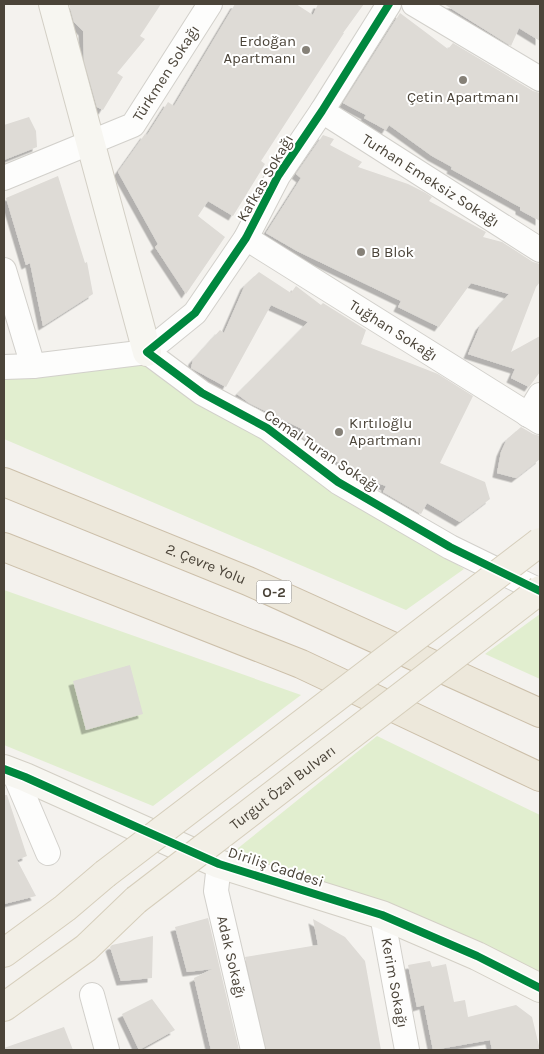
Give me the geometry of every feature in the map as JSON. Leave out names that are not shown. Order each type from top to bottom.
[{"type":"highway","name":"2. Çevre Yolu","points":[[4,482],[248,580],[540,713]]},
{"type":"highway","points":[[4,548],[301,664],[540,778]]},
{"type":"main road","points":[[4,953],[540,542]]},
{"type":"main road","name":"Turgut Özal Bulvarı","points":[[4,1007],[86,948],[136,900],[540,590]]},
{"type":"street","points":[[4,367],[33,366],[147,352],[52,4]]},
{"type":"street","name":"Türkmen Sokağı","points":[[4,178],[133,125],[210,4]]},
{"type":"street","name":"Kafkas Sokağı","points":[[147,352],[195,313],[246,238],[278,176],[390,4]]},
{"type":"street","points":[[414,4],[540,79]]},
{"type":"street","name":"Turhan Emeksiz Sokağı","points":[[322,111],[540,250]]},
{"type":"street","name":"Tuğhan Sokağı","points":[[246,238],[534,419]]},
{"type":"street","points":[[4,270],[33,366]]},
{"type":"street","name":"Cemal Turan Sokağı","points":[[147,352],[202,393],[267,428],[338,482],[450,547],[540,590]]},
{"type":"street","points":[[534,419],[540,395]]},
{"type":"street","points":[[9,771],[48,853]]},
{"type":"street","name":"Diriliş Caddesi","points":[[9,771],[219,864],[382,916],[477,956],[540,988]]},
{"type":"street","name":"Adak Sokağı","points":[[219,864],[216,891],[253,1050]]},
{"type":"street","name":"Kerim Sokağı","points":[[382,916],[407,1050]]},
{"type":"street","points":[[92,995],[106,1050]]},
{"type":"green space","points":[[140,353],[226,415],[464,569],[406,610],[4,439],[4,369]]},
{"type":"green space","points":[[4,590],[301,695],[153,806],[4,745]]},
{"type":"green space","points":[[540,614],[540,679],[485,654]]},
{"type":"green space","points":[[377,736],[540,815],[540,987],[232,853]]},
{"type":"building","points":[[69,4],[161,4],[140,36],[145,39],[117,73],[123,77],[103,110],[97,107],[84,61],[83,31],[74,22]]},
{"type":"building","points":[[235,4],[296,4],[313,15],[318,4],[364,4],[343,33],[261,161],[265,164],[233,216],[208,201],[198,216],[225,237],[186,294],[155,247],[158,244],[118,172],[145,134],[147,135],[168,102],[174,106]]},
{"type":"building","points":[[444,4],[540,4],[540,41],[519,28],[511,46]]},
{"type":"building","points":[[400,13],[448,49],[453,43],[533,91],[540,93],[540,221],[520,210],[520,207],[451,169],[452,167],[432,156],[389,125],[386,130],[364,118],[366,115],[343,103]]},
{"type":"building","points":[[29,117],[36,131],[37,147],[4,160],[4,125]]},
{"type":"building","points":[[323,135],[334,139],[330,145],[362,162],[358,167],[408,184],[424,192],[432,197],[429,201],[486,232],[483,237],[502,242],[533,262],[540,264],[540,282],[536,287],[511,352],[540,336],[540,372],[529,387],[511,378],[515,369],[468,354],[480,326],[509,294],[471,283],[439,327],[398,307],[401,301],[297,251],[266,233],[301,178],[296,174]]},
{"type":"building","points":[[58,176],[85,263],[87,262],[93,294],[43,326],[30,263],[26,265],[6,198]]},
{"type":"building","points":[[259,272],[291,293],[296,286],[321,305],[323,303],[366,330],[361,344],[438,374],[473,396],[440,463],[485,482],[490,499],[460,522],[427,503],[421,514],[383,492],[386,486],[366,479],[326,455],[300,436],[304,430],[249,403],[237,394],[308,322],[271,305],[226,387],[191,368],[193,360],[220,330],[224,333],[245,285]]},
{"type":"building","points":[[521,427],[540,436],[540,459],[516,478],[497,473],[501,452],[507,439]]},
{"type":"building","points":[[130,665],[143,714],[86,730],[73,681]]},
{"type":"building","points":[[4,795],[7,795],[27,856],[17,860],[36,896],[4,904]]},
{"type":"building","points":[[208,918],[239,1050],[211,1050],[194,978],[212,969],[187,972],[175,927]]},
{"type":"building","points":[[313,919],[345,937],[365,961],[381,1050],[266,1050],[245,957],[318,945]]},
{"type":"building","points":[[153,936],[152,978],[121,981],[110,947]]},
{"type":"building","points":[[430,961],[432,967],[446,964],[454,1002],[465,1000],[468,1017],[516,1005],[532,1017],[540,1050],[492,1050],[490,1040],[433,1050],[424,1005],[417,1007],[408,965]]},
{"type":"building","points":[[152,999],[175,1030],[139,1050],[122,1014]]},
{"type":"building","points":[[64,1027],[73,1050],[4,1050],[4,1048]]},
{"type":"cycle path","points":[[389,4],[322,111],[278,176],[246,238],[195,313],[147,352],[202,393],[267,428],[338,482],[450,547],[540,591]]},
{"type":"cycle path","points":[[4,769],[219,864],[382,915],[477,956],[540,988]]},
{"type":"place","name":"Erdoğan Apartmanı","points":[[306,50]]},
{"type":"place","name":"Çetin Apartmanı","points":[[463,80]]},
{"type":"place","name":"B Blok","points":[[361,252]]},
{"type":"place","name":"Kırtıloğlu Apartmanı","points":[[339,432]]}]
